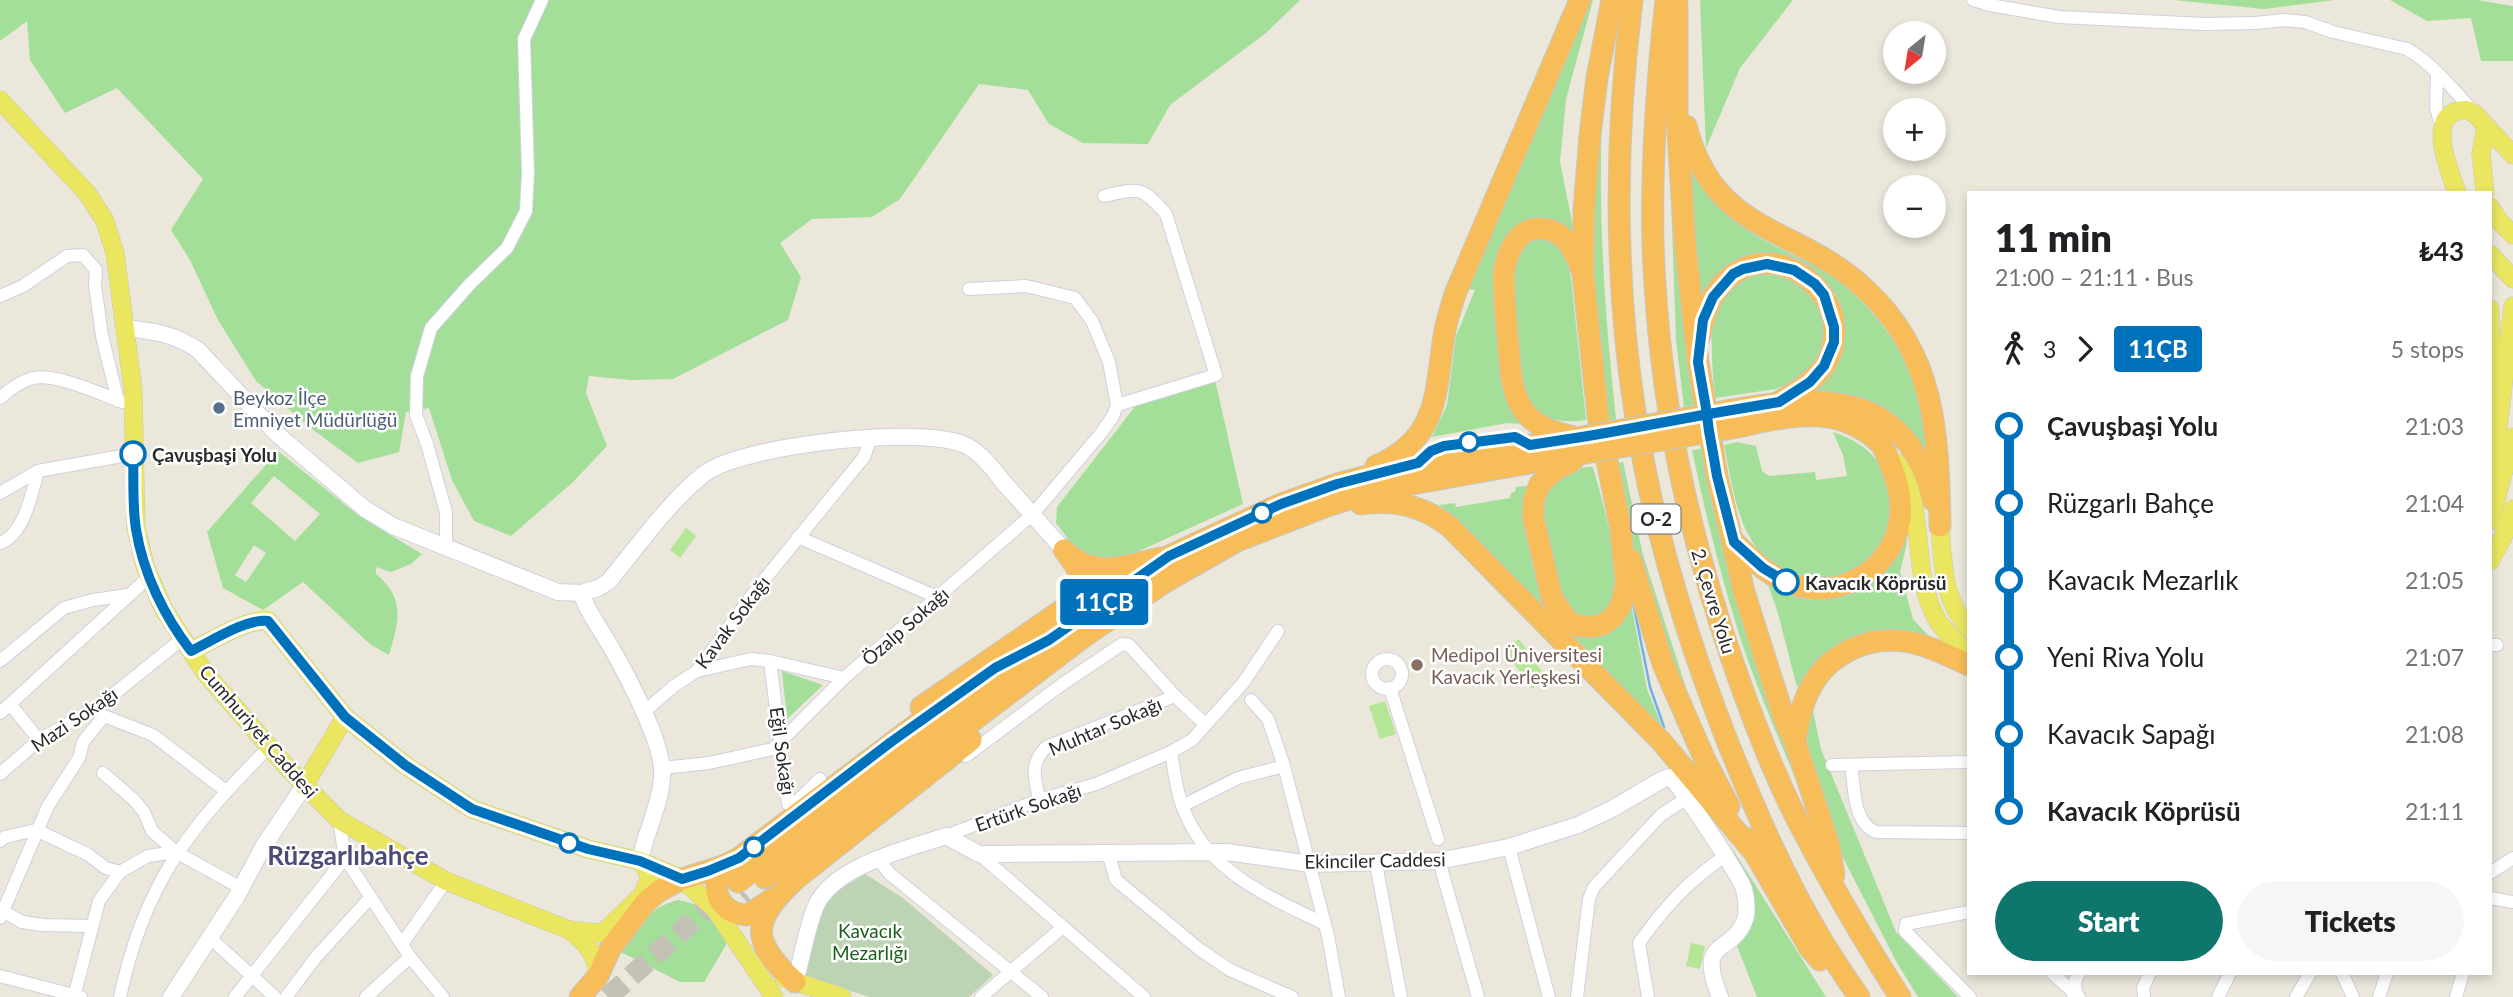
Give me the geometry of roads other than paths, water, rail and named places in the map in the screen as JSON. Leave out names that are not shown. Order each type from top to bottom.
[{"type":"highway","points":[[1337,484],[1397,455],[1416,438],[1427,422],[1437,395],[1444,335],[1455,294],[1580,0]]},
{"type":"highway","points":[[1589,444],[1546,477],[1537,489],[1532,512],[1552,597],[1567,620],[1578,626],[1592,628],[1613,617],[1621,605],[1626,583],[1620,525],[1598,416],[1583,274],[1584,210],[1590,135],[1597,78],[1612,0]]},
{"type":"highway","name":"2. Çevre Yolu","points":[[1632,0],[1626,45],[1621,134],[1620,247],[1634,410],[1648,486],[1687,631],[1760,820],[1821,939],[1859,997]]},
{"type":"highway","name":"2. Çevre Yolu","points":[[1666,0],[1656,112],[1653,243],[1664,382],[1674,452],[1684,496],[1711,596],[1751,711],[1803,831],[1900,997]]},
{"type":"highway","points":[[1677,0],[1677,118],[1689,290],[1717,476],[1744,592],[1785,721],[1795,742],[1829,845],[1838,891]]},
{"type":"highway","points":[[1678,77],[1691,146],[1717,191],[1751,221],[1828,261],[1851,277],[1879,303],[1905,338],[1922,376],[1935,430],[1939,455],[1940,526]]},
{"type":"highway","points":[[1583,274],[1567,241],[1550,230],[1528,230],[1513,244],[1507,255],[1503,291],[1511,381],[1518,404],[1529,418],[1542,427],[1589,444]]},
{"type":"highway","points":[[1698,362],[1707,307],[1733,274],[1767,264],[1794,270],[1806,276],[1824,295],[1834,327],[1834,342],[1831,354],[1816,376],[1779,402],[1727,420]]},
{"type":"highway","points":[[1779,402],[1831,401],[1858,407],[1889,425],[1912,450],[1929,484],[1940,526]]},
{"type":"highway","points":[[1589,444],[1530,445],[1418,463],[1337,484],[1281,504],[1169,556],[1049,640],[741,887],[1086,635],[1165,582],[1237,541],[1327,506],[1378,490],[1589,444],[1727,420],[1829,417],[1863,430],[1881,444],[1900,493],[1900,520],[1885,556],[1860,579],[1845,586],[1828,589],[1812,590],[1795,586],[1763,568],[1734,542]]},
{"type":"highway","points":[[1327,506],[1373,502],[1408,505],[1430,513],[1450,527],[1661,741],[1752,850]]},
{"type":"highway","points":[[1620,525],[1663,664],[1705,760],[1752,850],[1809,947],[1850,997]]},
{"type":"highway","points":[[1064,550],[1076,561],[1098,570],[1169,556]]},
{"type":"highway","points":[[891,742],[916,710],[1068,606],[1079,593],[1081,577],[1064,550]]},
{"type":"highway","points":[[723,866],[718,874],[716,888],[721,902],[733,912],[748,915],[779,894],[991,723],[1130,606]]},
{"type":"highway","points":[[580,997],[598,976],[610,949],[639,910],[659,891],[682,879],[739,858],[891,742],[995,668],[1049,640]]},
{"type":"highway","points":[[1795,742],[1801,712],[1811,687],[1834,658],[1849,650],[1870,642],[1902,640],[1917,643],[1967,664]]},
{"type":"highway","points":[[779,894],[766,914],[762,940],[768,956],[795,982]]},
{"type":"main road","name":"Cumhuriyet Caddesi","points":[[0,100],[87,193],[105,221],[115,253],[125,328],[126,403],[133,454],[136,528],[149,576],[164,610],[186,645],[206,674],[268,747],[340,820],[446,881],[569,930]]},
{"type":"main road","points":[[2457,191],[2447,167],[2442,128],[2448,117],[2455,112],[2467,110],[2481,120],[2513,155]]},
{"type":"main road","points":[[2481,120],[2485,191]]},
{"type":"main road","points":[[2442,128],[2465,191]]},
{"type":"main road","points":[[2492,210],[2513,235]]},
{"type":"main road","points":[[2492,256],[2513,279]]},
{"type":"main road","points":[[2492,474],[2513,306]]},
{"type":"main road","points":[[2492,514],[2513,437]]},
{"type":"main road","points":[[1881,444],[1904,474],[1911,492],[1922,573],[1932,609],[1947,633],[1967,651]]},
{"type":"main road","points":[[2492,557],[2513,509]]},
{"type":"main road","points":[[1940,526],[1947,593],[1967,625]]},
{"type":"main road","points":[[2492,573],[2506,556],[2513,541]]},
{"type":"main road","points":[[186,645],[260,620],[268,621],[345,717],[405,765],[472,809],[588,849],[636,857],[682,879],[715,909],[774,997]]},
{"type":"main road","points":[[304,786],[345,717]]},
{"type":"main road","points":[[569,930],[598,933],[606,930],[642,895],[648,886],[648,872],[636,857]]},
{"type":"main road","points":[[569,930],[589,947],[596,960],[598,976]]},
{"type":"main road","points":[[742,952],[765,969],[823,994],[842,997]]},
{"type":"street","points":[[446,548],[446,512],[416,415],[417,376],[431,328],[507,248],[526,211],[528,172],[524,39],[542,0]]},
{"type":"street","points":[[1973,0],[2059,17],[2205,24],[2284,20],[2305,22],[2333,32],[2407,49],[2418,55],[2481,120]]},
{"type":"street","points":[[2437,73],[2436,108],[2442,128]]},
{"type":"street","points":[[969,289],[1026,286],[1075,298],[1091,321],[1109,362],[1117,405],[1216,375],[1166,214],[1149,195],[1132,190],[1104,196]]},
{"type":"street","points":[[0,296],[23,286],[67,256],[83,255],[89,260],[96,270],[95,285],[102,336],[126,403]]},
{"type":"street","points":[[125,328],[161,332],[198,350],[277,434],[366,509],[409,534],[589,600]]},
{"type":"street","points":[[0,398],[32,378],[51,377],[126,403]]},
{"type":"street","name":"Özalp Sokağı","points":[[781,741],[844,678],[1033,514],[1102,432],[1117,405]]},
{"type":"street","points":[[589,600],[608,582],[688,489],[708,471],[735,458],[802,445],[871,438],[935,438],[959,442],[978,453],[1064,550]]},
{"type":"street","name":"Kavak Sokağı","points":[[644,712],[674,686],[697,671],[798,537],[864,457],[871,438]]},
{"type":"street","points":[[0,493],[38,471],[133,454]]},
{"type":"street","points":[[0,543],[15,533],[38,471]]},
{"type":"street","points":[[798,537],[937,597]]},
{"type":"street","points":[[0,713],[149,576]]},
{"type":"street","points":[[0,661],[64,608],[128,595]]},
{"type":"street","points":[[589,600],[598,626],[644,712],[661,757],[660,788],[636,857]]},
{"type":"street","name":"Ertürk Sokağı","points":[[795,982],[816,907],[833,884],[878,859],[1039,800],[1096,784],[1171,752],[1192,740],[1204,723],[1243,683],[1278,631]]},
{"type":"street","points":[[892,802],[918,792],[1122,644],[1129,645],[1138,653],[1175,696],[1204,723]]},
{"type":"street","name":"Mazi Sokağı","points":[[0,774],[40,740],[102,711],[186,645]]},
{"type":"street","points":[[697,671],[751,659],[844,678]]},
{"type":"street","name":"Eğil Sokağı","points":[[771,661],[788,804],[797,801],[820,779]]},
{"type":"street","points":[[1390,688],[1438,839]]},
{"type":"street","name":"Muhtar Sokağı","points":[[1039,800],[1034,767],[1046,747],[1175,696]]},
{"type":"street","points":[[1251,700],[1268,719],[1284,766],[1325,924],[1339,997]]},
{"type":"street","points":[[11,705],[40,740]]},
{"type":"street","points":[[91,926],[43,925],[1,915],[36,830],[79,758],[83,742],[102,711],[153,735],[226,791]]},
{"type":"street","points":[[662,768],[709,763],[773,748],[781,741]]},
{"type":"street","points":[[120,997],[126,965],[145,909],[176,852],[226,791],[268,747]]},
{"type":"street","points":[[1171,752],[1182,806],[1207,852],[1244,882],[1325,924]]},
{"type":"street","points":[[1832,765],[1967,762]]},
{"type":"street","points":[[1851,765],[1859,816],[1872,830],[1967,834]]},
{"type":"street","points":[[1182,806],[1238,778],[1284,766]]},
{"type":"street","points":[[103,774],[134,800],[144,812],[152,831],[176,852],[241,888]]},
{"type":"street","name":"Ekinciler Caddesi","points":[[979,854],[1227,852],[1310,864],[1440,861],[1509,847],[1578,825],[1670,777],[1686,799]]},
{"type":"street","points":[[171,997],[241,888],[263,847],[304,786]]},
{"type":"street","points":[[1577,997],[1589,899],[1594,887],[1661,815],[1686,799],[1744,887],[1747,912],[1741,929],[1718,947],[1711,960],[1712,979],[1720,997]]},
{"type":"street","points":[[340,820],[345,859],[410,957],[443,997]]},
{"type":"street","points":[[0,841],[5,837],[36,830],[87,854],[106,868],[120,872]]},
{"type":"street","points":[[946,836],[979,854],[1144,997]]},
{"type":"street","points":[[1509,847],[1549,997]]},
{"type":"street","points":[[0,975],[76,996],[99,901],[120,872],[148,856],[176,852]]},
{"type":"street","points":[[1108,852],[1116,880],[1199,949],[1230,970],[1292,997]]},
{"type":"street","points":[[1648,997],[1639,943],[1678,893],[1697,875],[1725,856]]},
{"type":"street","points":[[2492,872],[2513,858]]},
{"type":"street","points":[[235,997],[345,859]]},
{"type":"street","points":[[878,859],[890,874],[1042,997]]},
{"type":"street","points":[[1440,861],[1478,997]]},
{"type":"street","points":[[1376,864],[1401,997]]},
{"type":"street","points":[[402,944],[446,881]]},
{"type":"street","points":[[286,997],[316,957],[370,898]]},
{"type":"street","points":[[2492,898],[2513,902]]},
{"type":"street","points":[[1967,912],[1906,924],[1905,931],[1970,997]]},
{"type":"street","points":[[981,997],[1063,927]]},
{"type":"street","points":[[209,937],[275,997]]},
{"type":"street","points":[[366,997],[410,957]]},
{"type":"street","points":[[2054,975],[2076,996]]},
{"type":"street","points":[[2076,996],[2078,975]]},
{"type":"street","points":[[2144,997],[2143,988],[2149,975]]},
{"type":"street","points":[[2218,997],[2229,975]]},
{"type":"street","points":[[2295,997],[2309,975]]},
{"type":"street","points":[[2343,975],[2353,997]]},
{"type":"street","points":[[2379,997],[2386,975]]},
{"type":"street","points":[[2456,997],[2462,975]]},
{"type":"waterway","points":[[1633,602],[1650,687],[1664,727],[1661,729]]},
{"type":"tunnel","points":[[608,997],[725,892]]},
{"type":"tunnel","points":[[718,916],[745,893]]},
{"type":"place","name":"Beykoz İlçe Emniyet Müdürlüğü","points":[[219,408]]},
{"type":"place","name":"Çavuşbaşi Yolu","points":[[133,454]]},
{"type":"place","name":"Kavacık Köprüsü","points":[[1786,582]]},
{"type":"place","name":"Medipol Üniversitesi Kavacık Yerleşkesi","points":[[1417,665]]},
{"type":"district","name":"Rüzgarlıbahçe","points":[[348,855]]},
{"type":"park label","name":"Kavacık Mezarlığı","points":[[870,941]]}]
